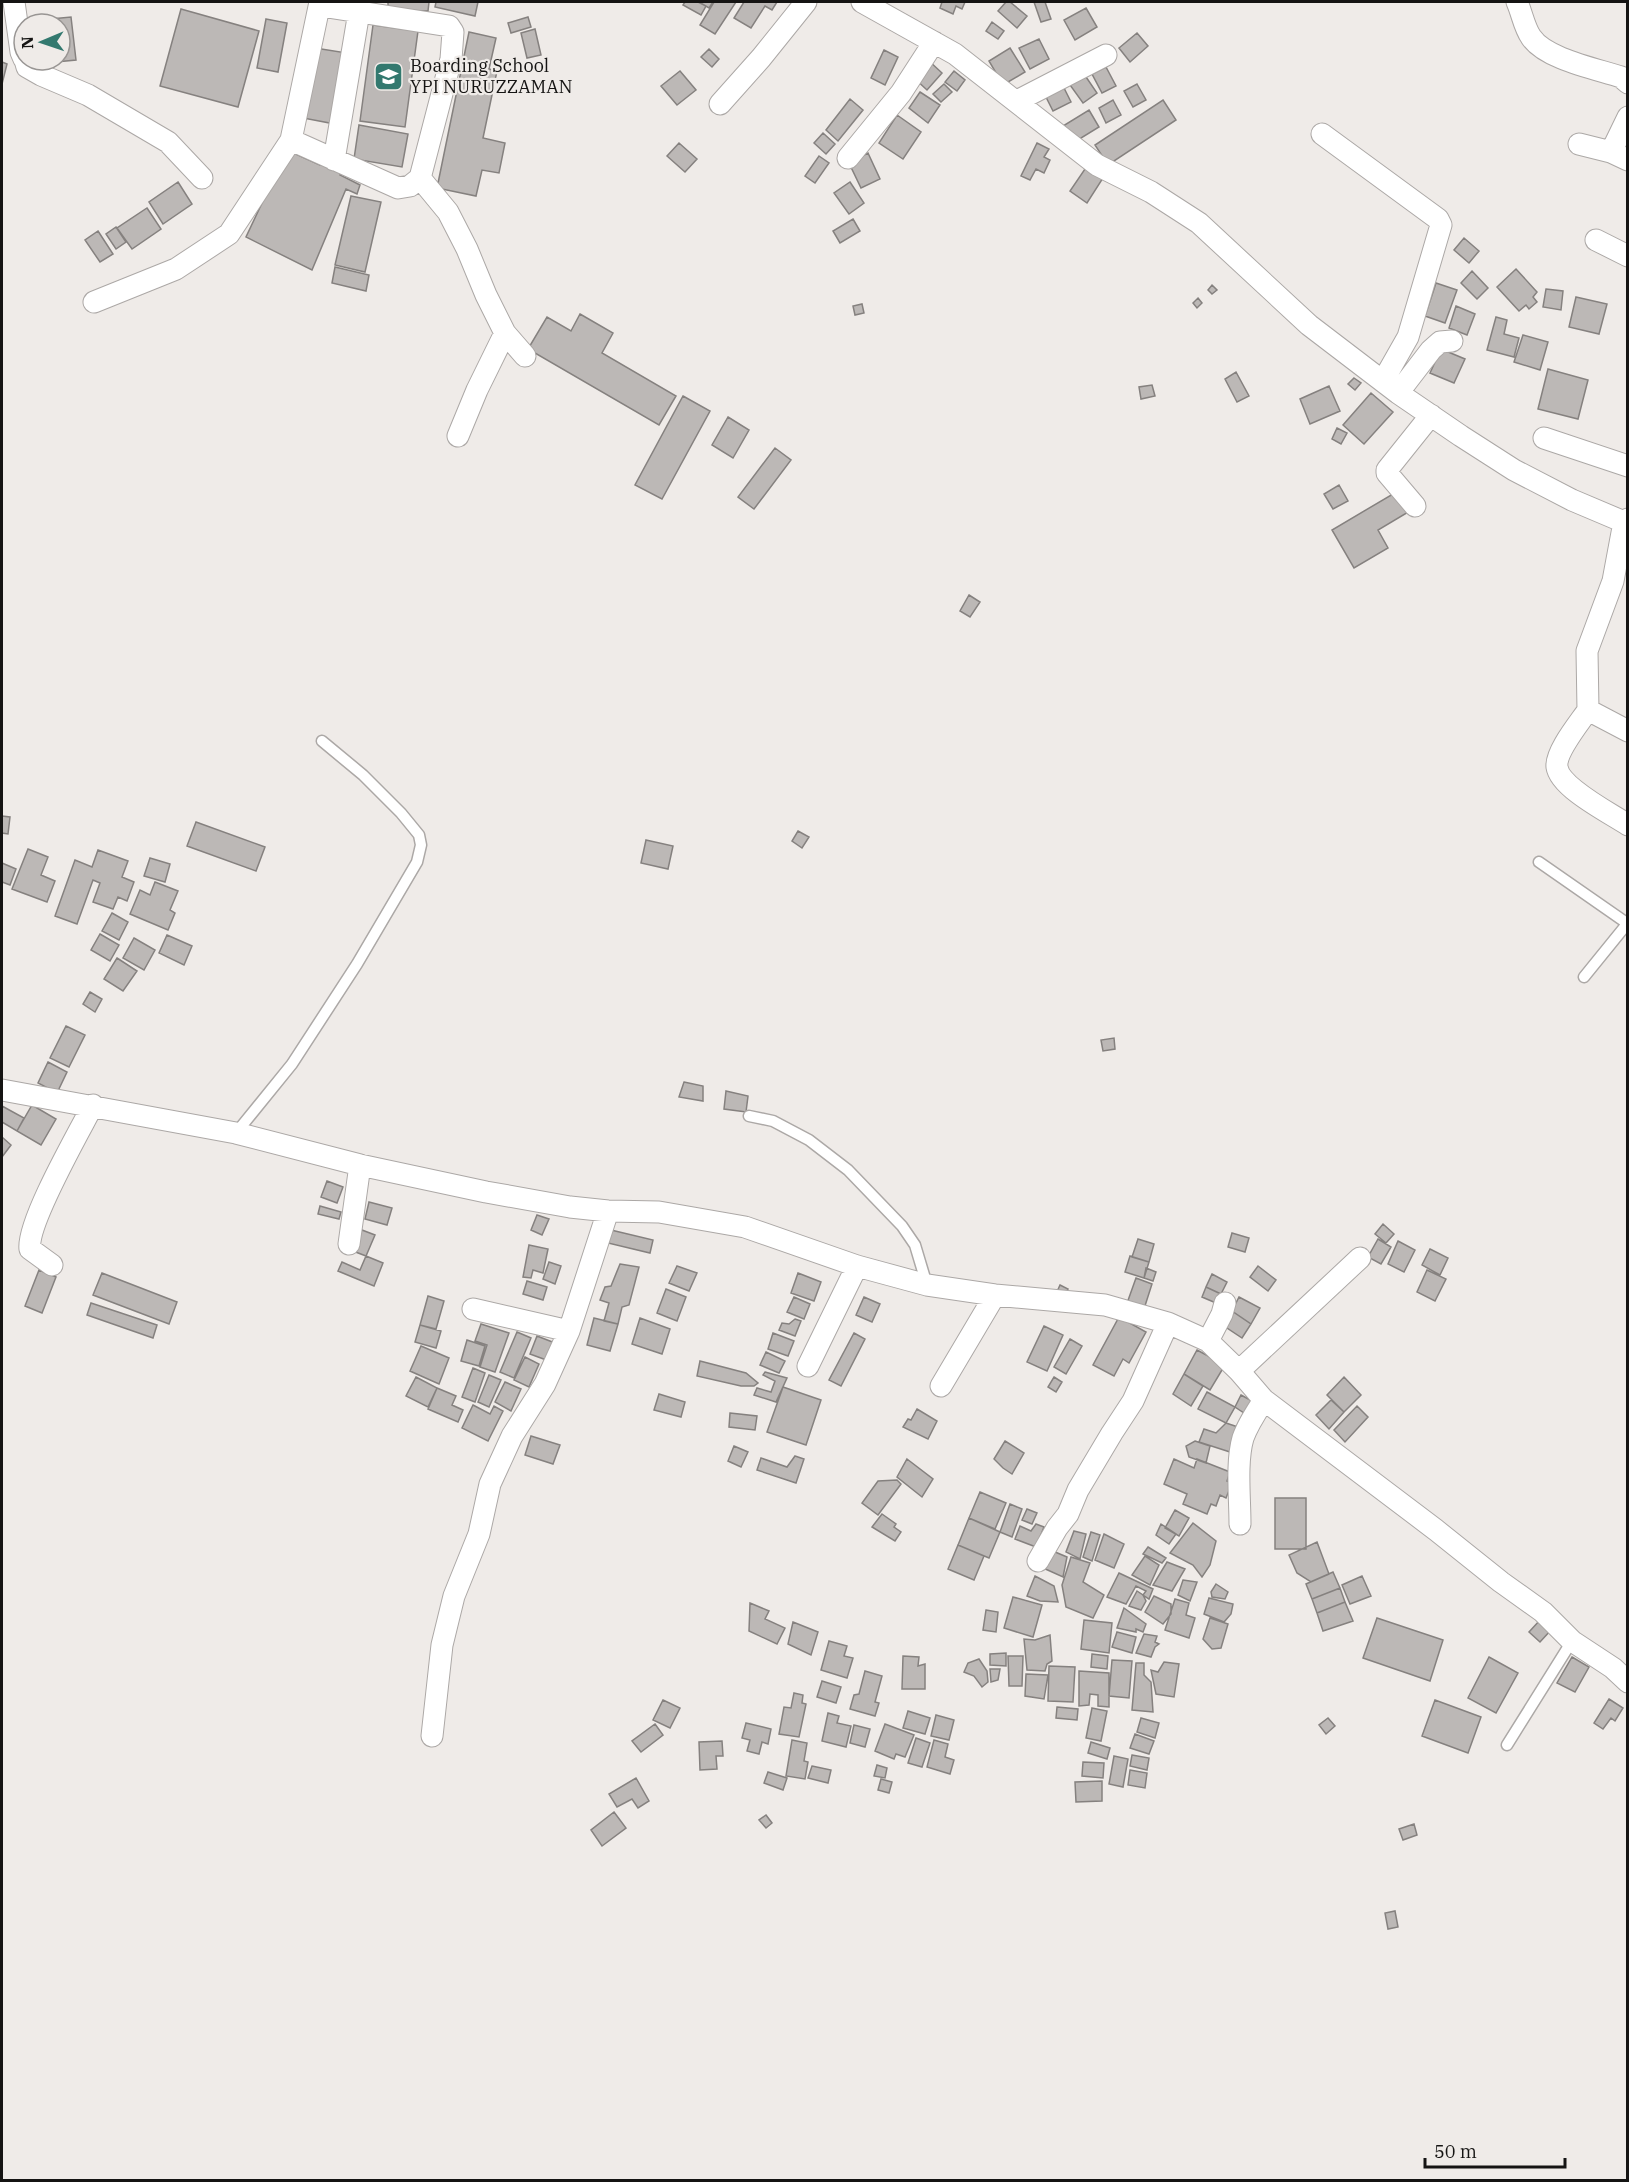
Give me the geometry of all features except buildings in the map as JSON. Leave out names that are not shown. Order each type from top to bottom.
[{"type":"street","points":[[720,104],[806,2]]},
{"type":"street","points":[[862,2],[955,54],[1097,165],[1151,192],[1199,224],[1309,325],[1390,387],[1431,415],[1514,470],[1572,500],[1626,521],[1613,581],[1587,651],[1588,710],[1561,752],[1557,767],[1562,778],[1572,789],[1628,825]]},
{"type":"street","points":[[1517,2],[1526,29],[1532,40],[1541,47],[1560,57],[1621,77],[1628,83]]},
{"type":"street","points":[[94,302],[176,269],[229,234],[291,140],[320,4],[449,26],[453,32],[451,58],[420,178],[410,186],[398,188],[291,140]]},
{"type":"street","points":[[334,159],[359,12]]},
{"type":"street","points":[[848,158],[901,93],[934,42]]},
{"type":"street","points":[[1017,101],[1106,55]]},
{"type":"street","points":[[36,72],[88,95],[168,142],[202,178]]},
{"type":"street","points":[[1578,144],[1619,156],[1628,117]]},
{"type":"street","points":[[1322,134],[1438,219],[1441,225],[1408,337],[1390,387]]},
{"type":"street","points":[[420,178],[448,212],[505,333],[525,356]]},
{"type":"street","points":[[1596,240],[1628,256]]},
{"type":"street","points":[[458,436],[477,390],[505,333]]},
{"type":"street","points":[[1390,387],[1440,342],[1452,341]]},
{"type":"street","points":[[1415,506],[1387,474],[1387,470],[1431,415]]},
{"type":"street","points":[[1544,438],[1628,466]]},
{"type":"street","points":[[1588,710],[1628,731]]},
{"type":"street","points":[[2,1090],[236,1133],[360,1165],[486,1192],[570,1207],[608,1211],[659,1212],[745,1227],[857,1266],[927,1285],[995,1295],[1105,1305],[1168,1323],[1208,1341],[1239,1371],[1264,1400],[1543,1612],[1572,1641],[1613,1668],[1628,1682]]},
{"type":"street","points":[[52,1265],[30,1249],[30,1238],[38,1213],[93,1106]]},
{"type":"street","points":[[349,1244],[360,1165]]},
{"type":"street","points":[[432,1736],[442,1645],[454,1596],[479,1534],[490,1484],[512,1436],[545,1384],[568,1331],[608,1211]]},
{"type":"street","points":[[1239,1371],[1360,1258]]},
{"type":"street","points":[[808,1366],[857,1266]]},
{"type":"street","points":[[941,1386],[995,1295]]},
{"type":"street","points":[[1208,1341],[1225,1303]]},
{"type":"street","points":[[473,1309],[568,1331]]},
{"type":"street","points":[[1038,1561],[1068,1514],[1078,1490],[1133,1401],[1168,1323]]},
{"type":"street","points":[[1240,1524],[1243,1439],[1248,1425],[1264,1400]]},
{"type":"lane","points":[[236,1133],[292,1064],[357,964],[417,862],[421,845],[419,835],[401,813],[363,775],[322,741]]},
{"type":"lane","points":[[1539,862],[1627,924],[1584,977]]},
{"type":"lane","points":[[749,1116],[773,1121],[809,1140],[848,1170],[909,1236],[915,1245],[927,1285]]},
{"type":"lane","points":[[1507,1745],[1572,1641]]},
{"type":"place","name":"Boarding School YPI NURUZZAMAN","points":[[389,76]]}]
